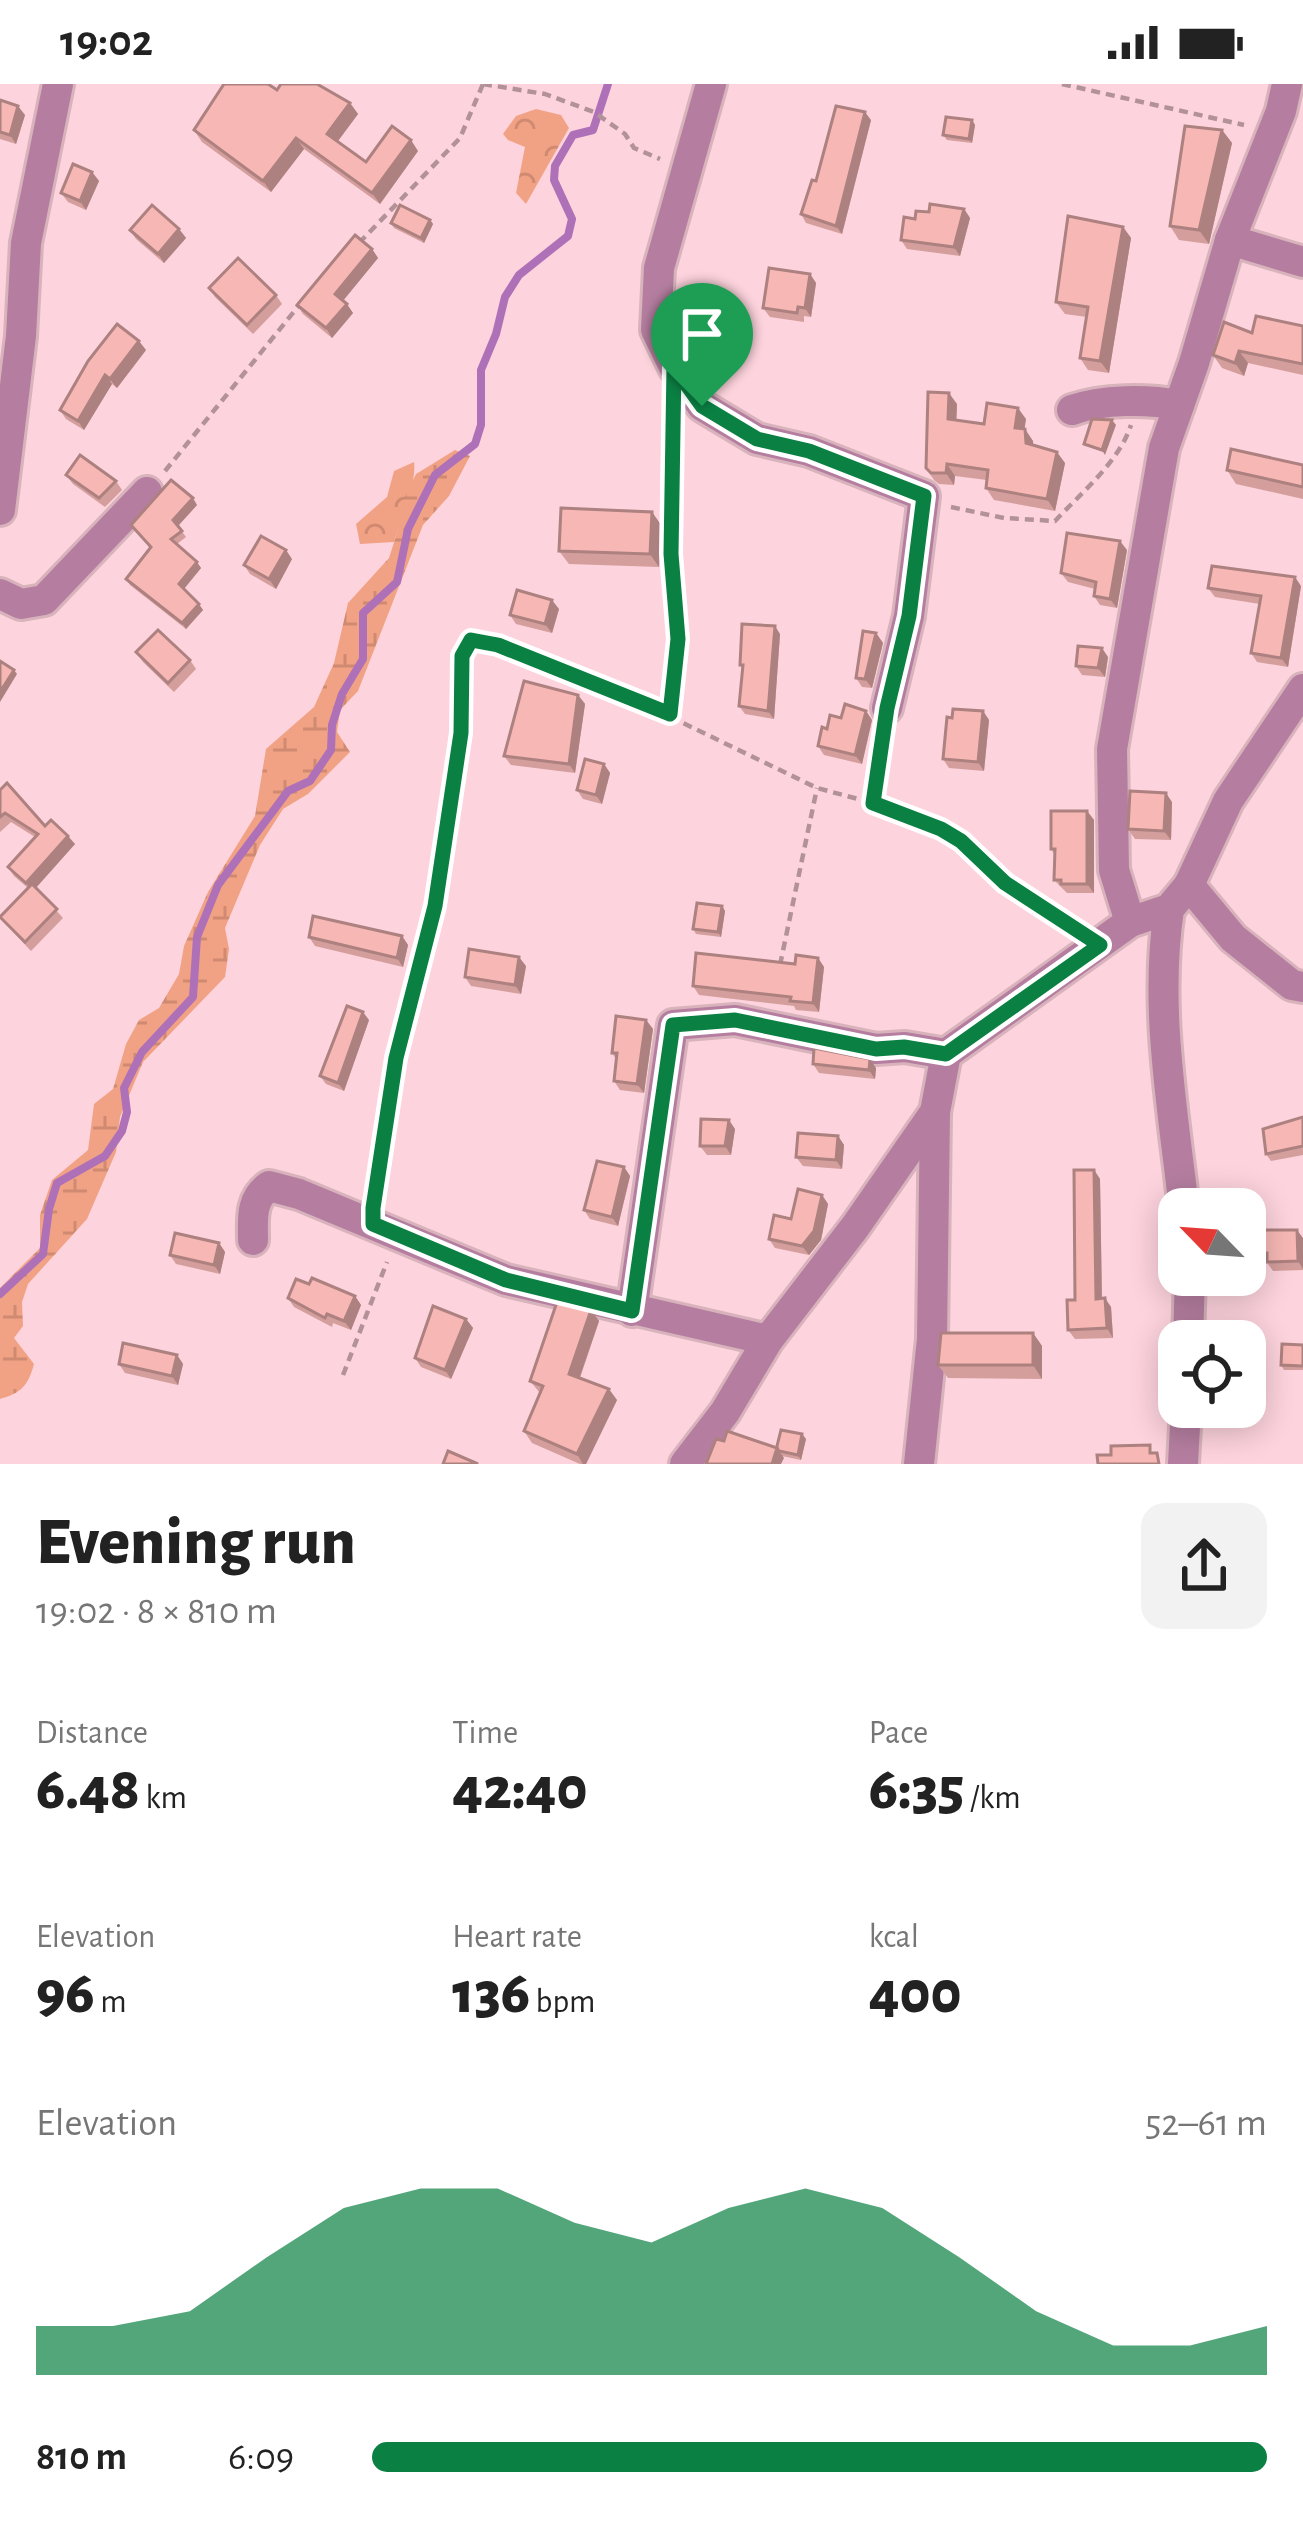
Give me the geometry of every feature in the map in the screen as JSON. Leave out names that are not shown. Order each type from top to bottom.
[{"type":"street","points":[[0,510],[26,243],[58,84]]},
{"type":"street","points":[[710,84],[659,268],[656,330],[702,406],[757,439],[809,451],[921,508],[909,616],[887,708]]},
{"type":"street","points":[[1130,922],[1114,870],[1112,749],[1164,448],[1230,240],[1287,84]]},
{"type":"street","points":[[1230,240],[1303,262]]},
{"type":"street","points":[[1072,410],[1090,404],[1179,405]]},
{"type":"street","points":[[0,594],[21,604],[44,600],[147,492]]},
{"type":"street","points":[[1181,1188],[1168,1076],[1163,951],[1179,897],[1228,801],[1298,706]]},
{"type":"street","points":[[919,1464],[932,1339],[934,1112],[946,1054],[1130,922],[1179,897]]},
{"type":"street","points":[[1179,897],[1292,985],[1303,987]]},
{"type":"street","points":[[632,1311],[673,1025],[735,1020],[876,1049],[904,1047],[946,1054]]},
{"type":"street","points":[[685,1464],[725,1412],[768,1340],[855,1227],[934,1112]]},
{"type":"street","points":[[253,1240],[253,1207],[269,1186],[299,1193],[506,1280],[768,1340]]},
{"type":"street","points":[[1183,1464],[1185,1428]]},
{"type":"path","points":[[345,257],[460,138],[483,84],[545,94],[594,112],[625,134],[634,148],[687,166]]},
{"type":"path","points":[[1062,84],[1273,131]]},
{"type":"path","points":[[147,492],[311,291]]},
{"type":"path","points":[[921,508],[1055,521],[1127,437],[1139,402]]},
{"type":"path","points":[[670,714],[678,639],[671,554],[674,410]]},
{"type":"path","points":[[344,1375],[386,1230],[388,1098],[435,906],[461,733],[462,656],[471,640],[498,645],[670,714],[817,788],[941,829],[961,841],[1005,883],[1100,945]]},
{"type":"path","points":[[873,803],[887,708]]},
{"type":"path","points":[[780,964],[817,788]]},
{"type":"green space","points":[[536,109],[561,115],[569,128],[526,204],[516,193],[525,147],[503,134],[516,116]]},
{"type":"green space","points":[[455,450],[470,456],[449,496],[423,525],[358,691],[340,710],[337,732],[350,752],[308,794],[283,809],[260,845],[225,928],[229,949],[225,977],[143,1062],[120,1117],[116,1152],[87,1219],[28,1284],[22,1302],[23,1326],[14,1338],[34,1364],[23,1388],[0,1399],[0,1288],[40,1248],[40,1215],[52,1180],[88,1150],[94,1104],[113,1089],[126,1044],[139,1020],[159,1008],[179,974],[184,946],[208,892],[255,816],[266,749],[314,707],[334,663],[348,603],[389,558],[416,474]]},
{"type":"green space","points":[[414,462],[411,491],[394,542],[360,544],[356,524],[387,497],[394,471]]},
{"type":"building","points":[[224,84],[268,84],[277,90],[281,84],[317,84],[350,103],[327,134],[366,162],[392,126],[411,140],[372,193],[296,138],[263,181],[194,130]]},
{"type":"building","points":[[0,100],[18,106],[10,135],[0,132]]},
{"type":"building","points":[[836,106],[865,112],[836,226],[801,214],[812,180],[816,181]]},
{"type":"building","points":[[946,117],[972,120],[969,139],[943,135]]},
{"type":"building","points":[[1185,126],[1222,130],[1199,230],[1170,226]]},
{"type":"building","points":[[73,164],[92,172],[80,201],[61,193]]},
{"type":"building","points":[[930,204],[964,209],[954,247],[901,240],[904,217],[915,219],[916,211],[929,212]]},
{"type":"building","points":[[152,205],[179,229],[158,254],[130,230]]},
{"type":"building","points":[[400,205],[430,220],[421,238],[391,223]]},
{"type":"building","points":[[1068,216],[1123,227],[1100,361],[1080,358],[1088,307],[1056,302]]},
{"type":"building","points":[[355,235],[372,249],[335,294],[347,304],[326,328],[297,305]]},
{"type":"building","points":[[238,258],[276,295],[247,325],[209,288]]},
{"type":"building","points":[[769,268],[810,274],[805,308],[798,307],[797,313],[763,308]]},
{"type":"building","points":[[1256,316],[1303,326],[1303,364],[1239,351],[1235,363],[1213,355],[1224,322],[1252,333]]},
{"type":"building","points":[[117,324],[139,341],[110,379],[105,375],[78,421],[60,410],[88,361]]},
{"type":"building","points":[[928,392],[949,393],[948,419],[984,424],[987,403],[1018,408],[1015,428],[1025,429],[1026,443],[1057,452],[1047,499],[986,488],[988,470],[947,464],[946,473],[931,473],[926,468]]},
{"type":"building","points":[[1092,419],[1112,420],[1102,450],[1084,444]]},
{"type":"building","points":[[1231,449],[1303,465],[1303,487],[1227,470]]},
{"type":"building","points":[[80,455],[116,481],[99,498],[66,475]]},
{"type":"building","points":[[171,480],[193,498],[173,520],[182,531],[171,539],[197,562],[179,584],[199,604],[182,623],[126,579],[151,547],[131,525]]},
{"type":"building","points":[[561,508],[652,512],[650,554],[559,551]]},
{"type":"building","points":[[1067,533],[1120,541],[1110,599],[1094,596],[1096,582],[1061,573]]},
{"type":"building","points":[[261,536],[286,550],[269,579],[244,565]]},
{"type":"building","points":[[1212,566],[1295,577],[1281,658],[1251,653],[1261,596],[1208,588]]},
{"type":"building","points":[[517,590],[552,600],[545,624],[510,615]]},
{"type":"building","points":[[742,624],[775,626],[768,711],[739,706]]},
{"type":"building","points":[[158,630],[190,660],[168,683],[136,652]]},
{"type":"building","points":[[863,631],[876,633],[865,679],[856,678]]},
{"type":"building","points":[[1078,646],[1102,648],[1098,668],[1076,666]]},
{"type":"building","points":[[0,661],[14,670],[0,692]]},
{"type":"building","points":[[524,681],[578,695],[569,764],[504,756]]},
{"type":"building","points":[[845,704],[866,711],[855,755],[818,746],[822,727],[827,729],[830,715],[841,718]]},
{"type":"building","points":[[953,709],[983,711],[978,762],[943,759],[947,717],[952,718]]},
{"type":"building","points":[[585,759],[604,764],[596,795],[577,790]]},
{"type":"building","points":[[7,783],[45,826],[51,820],[68,836],[26,883],[8,867],[38,834],[5,813],[0,817],[0,790]]},
{"type":"building","points":[[1130,791],[1166,793],[1164,831],[1128,829]]},
{"type":"building","points":[[1051,811],[1087,811],[1087,884],[1054,880]]},
{"type":"building","points":[[32,884],[57,909],[25,942],[0,917]]},
{"type":"building","points":[[697,903],[722,906],[718,932],[693,929]]},
{"type":"building","points":[[313,916],[402,936],[397,958],[309,937]]},
{"type":"building","points":[[469,949],[519,957],[515,985],[465,977]]},
{"type":"building","points":[[696,953],[795,964],[796,955],[818,958],[813,1003],[693,986]]},
{"type":"building","points":[[347,1006],[363,1012],[338,1083],[320,1076]]},
{"type":"building","points":[[616,1016],[646,1020],[637,1084],[614,1081]]},
{"type":"building","points":[[814,1048],[870,1059],[869,1070],[813,1064]]},
{"type":"building","points":[[1303,1117],[1303,1146],[1266,1154],[1263,1129]]},
{"type":"building","points":[[701,1119],[729,1120],[725,1146],[700,1146]]},
{"type":"building","points":[[798,1133],[838,1136],[836,1160],[796,1157]]},
{"type":"building","points":[[597,1161],[624,1167],[612,1217],[584,1210]]},
{"type":"building","points":[[1074,1170],[1094,1170],[1096,1299],[1105,1298],[1107,1328],[1068,1330],[1067,1300],[1075,1300]]},
{"type":"building","points":[[798,1189],[822,1195],[814,1231],[802,1246],[769,1239],[774,1215],[791,1219]]},
{"type":"building","points":[[1266,1230],[1297,1230],[1298,1261],[1267,1262]]},
{"type":"building","points":[[175,1233],[219,1243],[214,1265],[170,1255]]},
{"type":"building","points":[[312,1278],[355,1296],[344,1321],[327,1314],[325,1318],[288,1298],[296,1279],[309,1284]]},
{"type":"building","points":[[557,1302],[591,1310],[569,1374],[609,1389],[577,1454],[524,1431],[543,1386],[530,1381]]},
{"type":"building","points":[[433,1306],[466,1319],[445,1370],[415,1358]]},
{"type":"building","points":[[941,1333],[1033,1333],[1033,1365],[938,1365]]},
{"type":"building","points":[[123,1343],[177,1355],[172,1376],[119,1364]]},
{"type":"building","points":[[1282,1344],[1303,1345],[1303,1366],[1281,1365]]},
{"type":"building","points":[[781,1430],[802,1434],[798,1455],[776,1450]]},
{"type":"building","points":[[727,1431],[777,1448],[772,1464],[706,1464],[716,1439],[724,1441]]},
{"type":"building","points":[[1150,1445],[1159,1464],[1098,1464],[1097,1455],[1111,1455],[1111,1446]]},
{"type":"building","points":[[448,1451],[478,1464],[443,1464]]},
{"type":"waterway","points":[[0,1294],[43,1254],[57,1183],[105,1156],[122,1131],[127,1112],[124,1088],[142,1052],[193,997],[197,937],[218,885],[288,791],[310,781],[331,750],[332,725],[342,694],[363,659],[363,613],[397,582],[408,529],[435,475],[475,444],[481,425],[481,370],[505,297],[519,275],[568,236],[572,219],[554,180],[555,166],[573,135],[593,130],[608,84]]},
{"type":"route","points":[[674,367],[702,406],[757,439],[809,451],[924,496],[909,616],[887,708],[873,803],[961,841],[1005,883],[1100,945],[946,1054],[904,1047],[876,1049],[735,1020],[673,1025],[632,1311],[506,1280],[445,1256],[373,1224],[373,1208],[396,1058],[435,906],[461,733],[462,656],[471,640],[498,645],[670,714],[678,639],[671,554],[674,367]]}]
